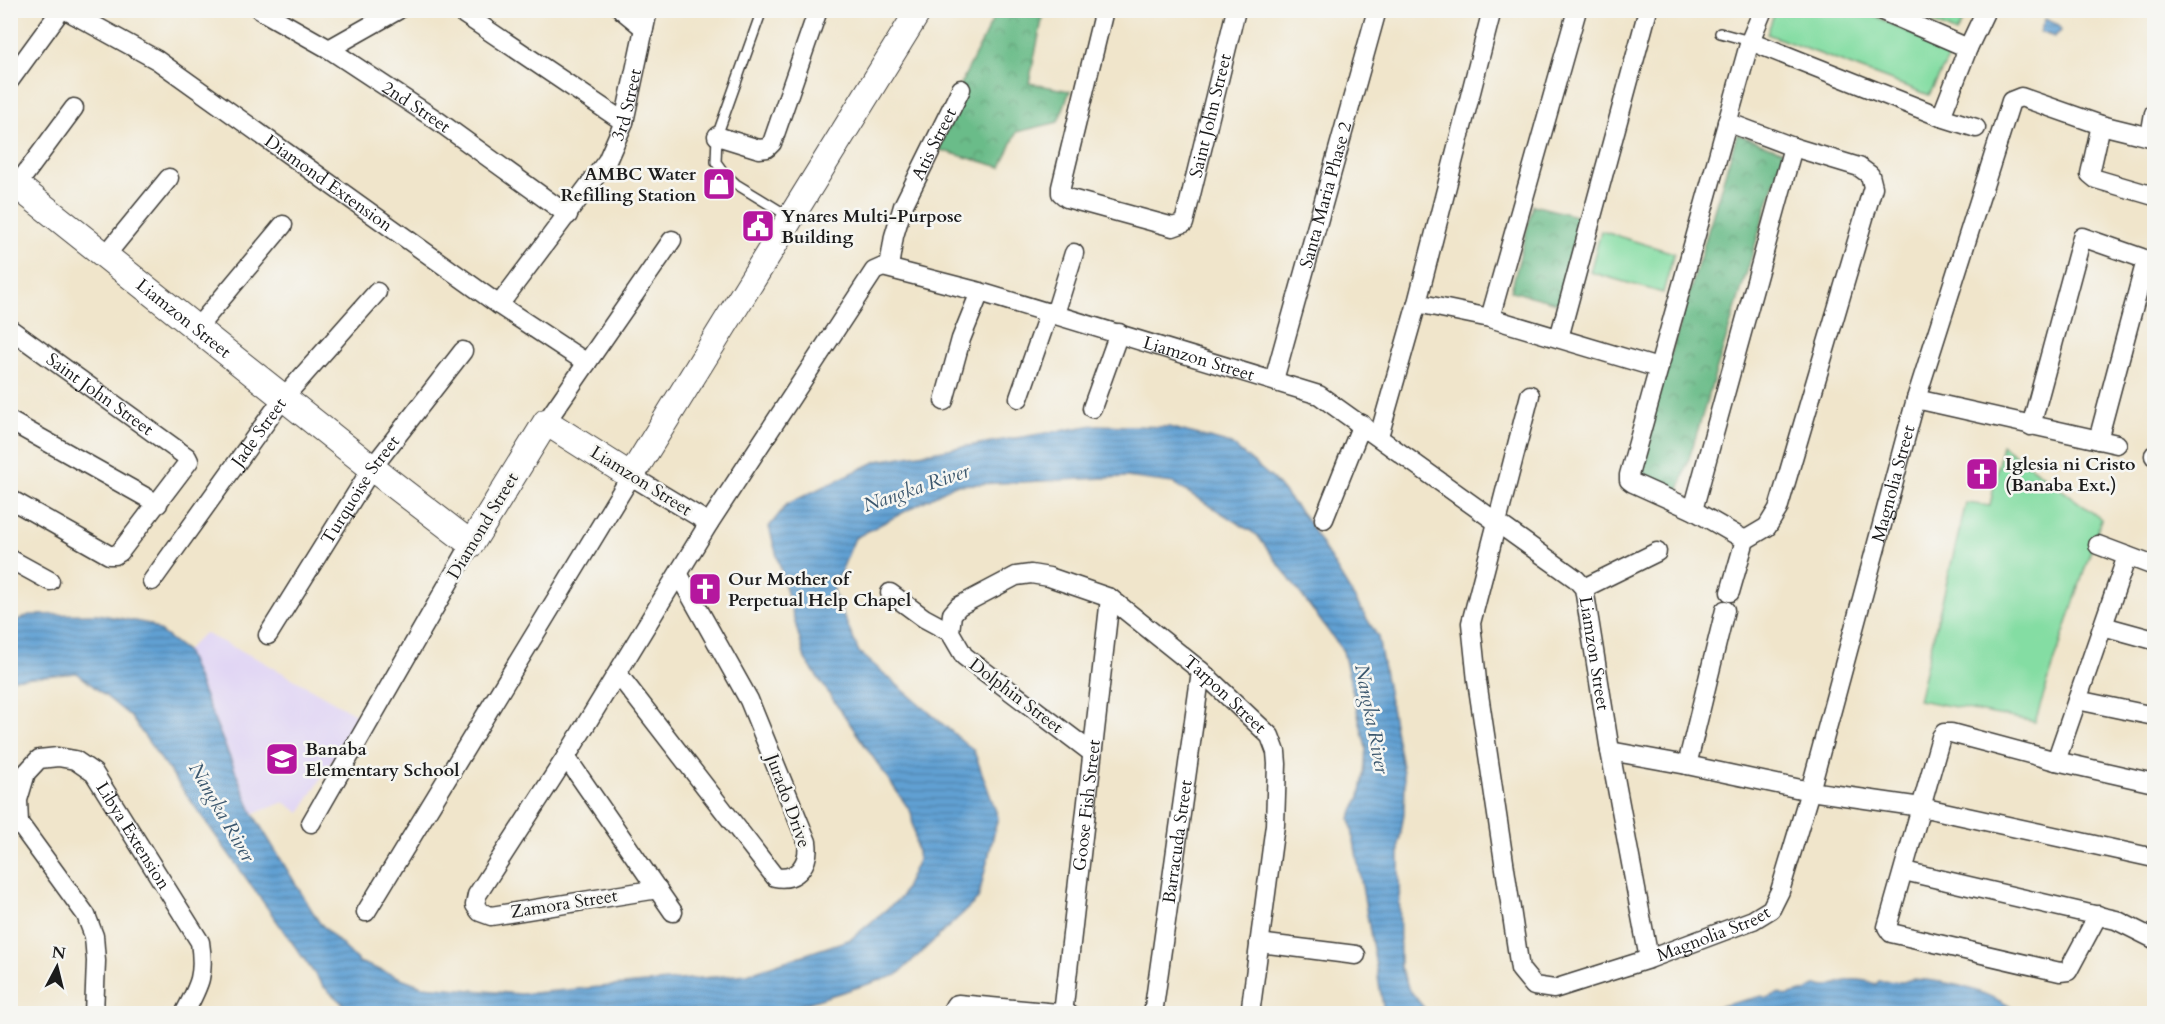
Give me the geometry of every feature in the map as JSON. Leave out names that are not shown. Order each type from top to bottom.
[{"type":"street","points":[[10,80],[61,10]]},
{"type":"street","name":"Diamond Extension","points":[[66,10],[157,60],[498,305],[587,363]]},
{"type":"street","name":"2nd Street","points":[[260,10],[329,49],[438,121],[568,214]]},
{"type":"street","points":[[329,49],[398,10]]},
{"type":"street","points":[[458,10],[624,122]]},
{"type":"street","points":[[622,10],[646,19]]},
{"type":"street","points":[[717,136],[759,148],[767,148],[772,142],[818,10]]},
{"type":"street","points":[[366,912],[919,10]]},
{"type":"street","name":"Saint John Street","points":[[1104,10],[1061,193],[1067,198],[1179,227],[1184,223],[1236,10]]},
{"type":"street","name":"Santa Maria Phase 2","points":[[1274,380],[1377,10]]},
{"type":"street","points":[[1379,436],[1417,303],[1492,10]]},
{"type":"street","points":[[1490,318],[1577,10]]},
{"type":"street","points":[[1559,339],[1648,10]]},
{"type":"street","points":[[1744,540],[1693,510],[1629,480],[1658,368],[1750,41],[1763,10]]},
{"type":"street","points":[[1880,10],[1968,48]]},
{"type":"street","points":[[1941,117],[1968,48],[1986,10]]},
{"type":"street","name":"3rd Street","points":[[498,305],[607,161],[624,122],[646,19]]},
{"type":"street","points":[[1750,41],[1976,129]]},
{"type":"street","name":"Atis Street","points":[[889,267],[894,236],[903,206],[961,89]]},
{"type":"street","name":"Magnolia Street","points":[[1530,395],[1471,623],[1477,681],[1521,969],[1534,986],[1554,989],[1649,959],[1753,920],[1771,909],[1780,891],[1810,791],[1916,399],[2011,101],[2021,97],[2101,124]]},
{"type":"street","points":[[14,183],[74,108]]},
{"type":"street","points":[[2154,113],[2152,137],[2101,124],[2090,174],[2096,179],[2154,196]]},
{"type":"street","points":[[1687,765],[1744,540],[1767,527],[1778,509],[1873,187],[1870,175],[1859,167],[1793,147],[1727,122]]},
{"type":"street","points":[[1693,510],[1793,147]]},
{"type":"street","points":[[105,256],[169,178]]},
{"type":"street","name":"Liamzon Street","points":[[14,183],[471,544]]},
{"type":"street","points":[[197,328],[283,225]]},
{"type":"street","points":[[2031,426],[2082,237],[2142,258],[2145,264],[2098,440]]},
{"type":"street","name":"Diamond Street","points":[[311,823],[471,544],[546,422],[672,240]]},
{"type":"street","points":[[1019,398],[1074,253]]},
{"type":"street","name":"Liamzon Street","points":[[546,422],[709,523],[874,271],[883,267],[980,291],[1319,395],[1568,572],[1584,588],[1610,751],[1649,959]]},
{"type":"street","points":[[944,401],[961,339],[980,291]]},
{"type":"street","name":"Jade Street","points":[[152,581],[284,397],[377,292]]},
{"type":"street","points":[[1417,303],[1490,318],[1658,368]]},
{"type":"street","name":"Saint John Street","points":[[10,328],[187,457],[189,461],[158,504]]},
{"type":"street","points":[[1092,408],[1119,333]]},
{"type":"street","name":"Turquoise Street","points":[[268,635],[372,468],[463,351]]},
{"type":"street","points":[[1916,399],[2117,444]]},
{"type":"street","points":[[10,421],[158,504],[120,552],[109,555],[10,499]]},
{"type":"street","points":[[1324,519],[1362,424]]},
{"type":"street","points":[[673,912],[566,757],[709,523]]},
{"type":"street","points":[[2098,545],[2154,566]]},
{"type":"street","points":[[1584,588],[1657,552]]},
{"type":"street","points":[[2056,761],[2127,556]]},
{"type":"street","points":[[10,559],[50,581]]},
{"type":"street","name":"Tarpon Street","points":[[950,632],[952,614],[958,606],[1016,576],[1031,574],[1049,577],[1110,598],[1201,671],[1266,730],[1275,752],[1275,825],[1250,1014]]},
{"type":"street","name":"Jurado Drive","points":[[618,674],[775,877],[784,879],[793,876],[806,863],[809,854],[807,842],[749,700],[679,575]]},
{"type":"street","name":"Dolphin Street","points":[[891,592],[924,618],[950,632],[964,656],[1091,752]]},
{"type":"street","name":"Goose Fish Street","points":[[1063,1013],[1110,598]]},
{"type":"street","points":[[2103,626],[2154,640]]},
{"type":"street","name":"Barracuda Street","points":[[1153,1014],[1201,671]]},
{"type":"street","points":[[2077,700],[2154,716]]},
{"type":"street","points":[[2098,915],[2068,971],[2060,972],[1891,933],[1887,927],[1941,737],[1944,733],[1951,733],[2056,761],[2154,783]]},
{"type":"street","points":[[1610,751],[1810,791],[1921,807],[2154,858]]},
{"type":"street","name":"Libya Extension","points":[[94,1014],[96,961],[94,936],[86,915],[20,823],[18,800],[26,773],[39,759],[57,757],[75,760],[94,773],[200,942],[203,963],[200,985],[184,1014]]},
{"type":"street","name":"Zamora Street","points":[[566,757],[477,896],[475,905],[480,912],[491,916],[658,889]]},
{"type":"street","points":[[1904,871],[2098,915],[2116,920],[2154,939]]},
{"type":"street","points":[[1259,943],[1356,955]]},
{"type":"street","points":[[950,1014],[958,1004],[1069,1014]]},
{"type":"lane","points":[[762,10],[717,136],[716,162],[736,184],[792,219]]},
{"type":"lane","points":[[1720,33],[1750,41]]},
{"type":"shaded area","name":"Banaba Elementary School","points":[[204,633],[260,660],[359,716],[300,813],[284,802],[253,814],[186,651]]},
{"type":"green space","points":[[997,11],[1044,11],[1029,83],[1070,91],[1058,122],[1017,132],[1001,167],[929,147]]},
{"type":"green space","points":[[1775,11],[1865,11],[1951,53],[1929,95],[1767,34]]},
{"type":"green space","points":[[1909,11],[1968,11],[1956,33]]},
{"type":"green space","points":[[1737,134],[1784,152],[1678,494],[1636,471]]},
{"type":"green space","points":[[1533,205],[1584,218],[1561,304],[1511,291]]},
{"type":"green space","points":[[1601,231],[1674,253],[1663,293],[1590,272]]},
{"type":"green space","points":[[2002,445],[2101,519],[2035,722],[1918,700],[1966,503],[1990,506]]},
{"type":"water","points":[[2045,19],[2059,25],[2061,31],[2054,37],[2040,32]]},
{"type":"water","name":"Nangka River","points":[[1094,425],[1169,427],[1231,444],[1273,479],[1307,520],[1378,637],[1405,783],[1404,813],[1399,845],[1400,967],[1409,989],[1428,1013],[1386,1013],[1383,1006],[1350,818],[1360,796],[1366,748],[1343,651],[1257,535],[1173,483],[1126,477],[955,485],[855,538],[833,591],[859,652],[974,751],[998,817],[978,899],[897,975],[775,1013],[353,1013],[324,987],[130,716],[77,673],[11,679],[11,623],[29,615],[97,614],[150,624],[186,651],[253,814],[319,922],[359,962],[422,986],[521,994],[747,974],[851,939],[901,897],[918,860],[911,812],[805,659],[769,527],[787,504],[877,461]]},
{"type":"water","points":[[1912,979],[1968,988],[1995,998],[2020,1013],[1921,1014],[1859,1009],[1830,1014],[1692,1013],[1762,996],[1766,998],[1780,993],[1785,996],[1806,991],[1817,985],[1828,986],[1854,980],[1876,984],[1879,981],[1903,982]]},
{"type":"place","name":"AMBC Water Refilling Station","points":[[719,184]]},
{"type":"place","name":"Ynares Multi-Purpose Building","points":[[758,226]]},
{"type":"place","name":"Iglesia ni Cristo (Banaba Ext.)","points":[[1982,474]]},
{"type":"place","name":"Our Mother of Perpetual Help Chapel","points":[[705,589]]},
{"type":"place","name":"Banaba Elementary School","points":[[282,759]]}]
